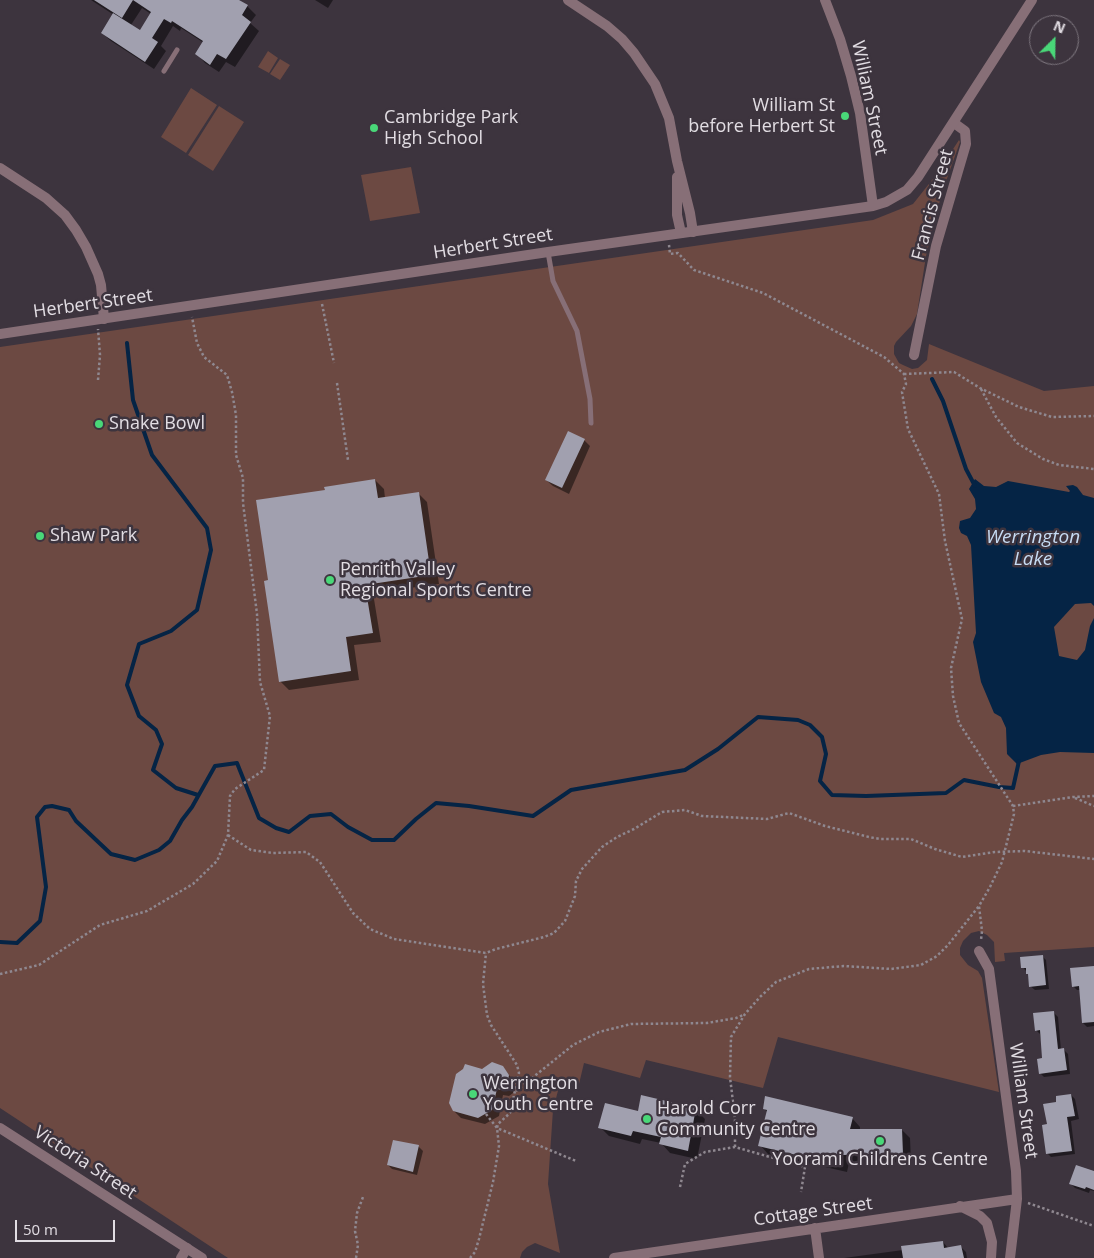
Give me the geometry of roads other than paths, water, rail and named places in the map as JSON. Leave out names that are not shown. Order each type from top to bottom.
[{"type":"street","points":[[568,0],[607,26],[634,53],[655,84],[665,107],[672,132],[693,232]]},
{"type":"street","name":"William Street","points":[[825,0],[852,76],[860,113],[873,206]]},
{"type":"street","points":[[954,123],[1032,0]]},
{"type":"street","name":"Herbert Street","points":[[0,334],[548,252],[873,206],[890,200],[907,190],[918,177],[954,123]]},
{"type":"street","name":"Francis Street","points":[[914,355],[936,246],[966,144],[965,131],[954,123]]},
{"type":"street","points":[[677,161],[677,214],[681,233]]},
{"type":"street","points":[[0,168],[46,198],[65,215],[76,230],[86,246],[98,274],[101,319]]},
{"type":"street","name":"William Street","points":[[979,951],[990,969],[1016,1171],[1018,1199],[1010,1258]]},
{"type":"street","name":"Victoria Street","points":[[0,1128],[202,1258]]},
{"type":"street","name":"Cottage Street","points":[[614,1258],[1018,1199]]},
{"type":"street","points":[[960,1206],[980,1216],[987,1223],[992,1242],[991,1258]]},
{"type":"street","points":[[815,1228],[820,1258]]},
{"type":"street","points":[[181,1258],[187,1248]]},
{"type":"lane","points":[[164,71],[177,50]]},
{"type":"lane","points":[[548,252],[553,281],[577,331],[590,400],[591,423]]},
{"type":"water","name":"Werrington Lake","points":[[975,479],[984,486],[996,487],[1008,481],[1069,492],[1066,486],[1073,485],[1083,495],[1094,498],[1094,606],[1091,603],[1075,604],[1054,627],[1059,656],[1077,660],[1085,650],[1090,626],[1094,618],[1094,753],[1060,752],[1041,755],[1017,764],[1007,754],[1006,728],[1001,717],[994,713],[981,682],[973,642],[976,633],[971,545],[967,536],[961,533],[959,528],[960,521],[970,518],[976,509],[975,499],[969,489]]},
{"type":"waterway","points":[[127,343],[133,400],[152,455],[207,528],[211,550],[197,610],[171,631],[139,644],[127,685],[139,716],[156,730],[162,744],[153,770],[176,788],[198,795]]},
{"type":"waterway","points":[[932,379],[943,401],[966,469],[975,486]]},
{"type":"waterway","points":[[0,942],[17,943],[40,921],[46,887],[37,817],[45,807],[52,806],[69,810],[76,821],[111,854],[135,860],[159,850],[170,841],[215,766],[237,763],[259,818],[276,828],[289,832],[310,816],[331,814],[348,827],[372,840],[394,840],[436,803],[533,816],[571,790],[685,770],[718,749],[758,717],[798,720],[810,725],[822,737],[826,754],[820,781],[832,795],[866,796],[946,793],[964,780],[1013,788],[1019,761]]},
{"type":"place","name":"William St before Herbert St","points":[[845,116]]},
{"type":"place","name":"Cambridge Park High School","points":[[374,128]]},
{"type":"place","name":"Snake Bowl","points":[[99,424]]},
{"type":"place","name":"Shaw Park","points":[[40,536]]},
{"type":"place","name":"Penrith Valley Regional Sports Centre","points":[[330,580]]},
{"type":"place","name":"Werrington Youth Centre","points":[[473,1094]]},
{"type":"place","name":"Harold Corr Community Centre","points":[[647,1119]]},
{"type":"place","name":"Yoorami Childrens Centre","points":[[880,1141]]}]
